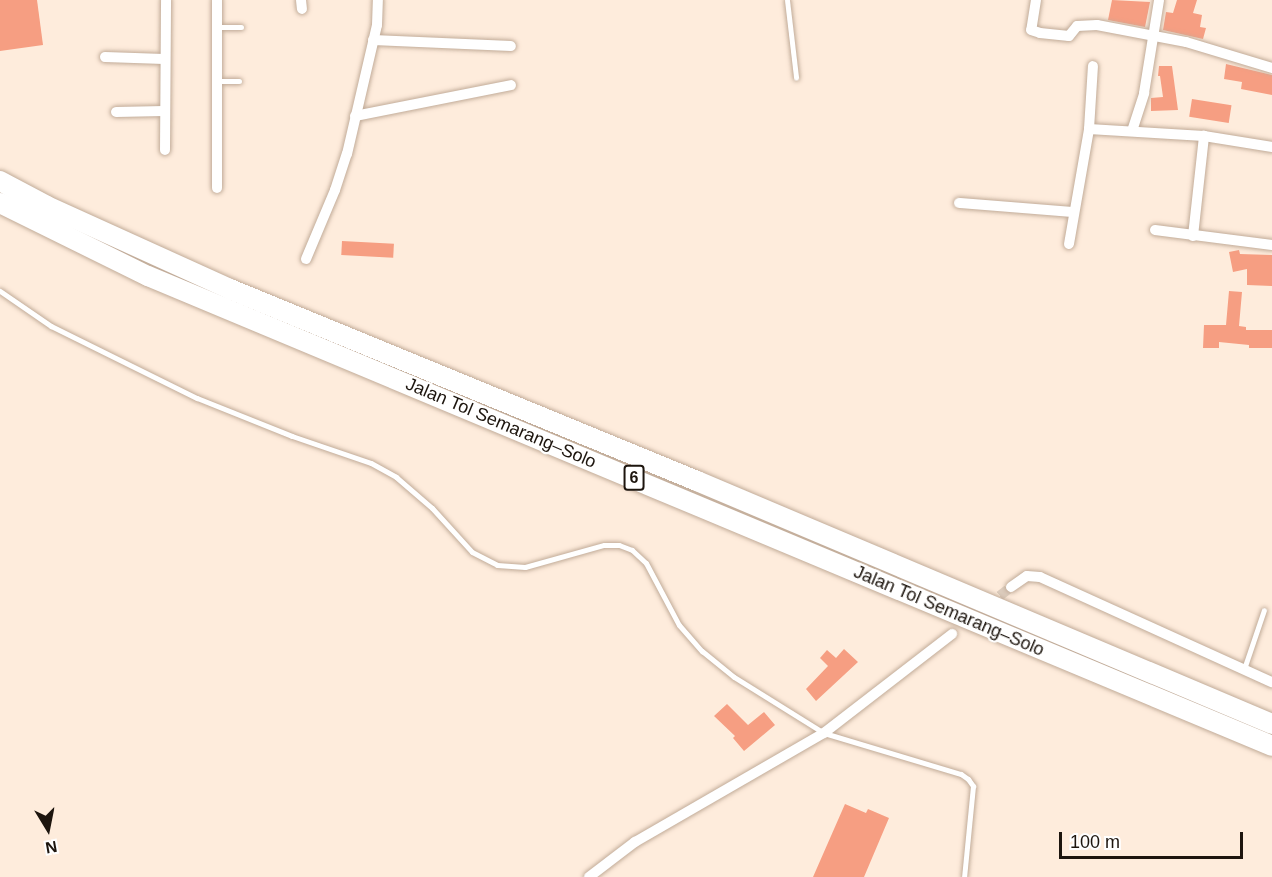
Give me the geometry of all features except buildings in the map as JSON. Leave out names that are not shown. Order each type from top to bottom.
[{"type":"highway","name":"Jalan Tol Semarang–Solo","points":[[0,181],[47,206],[230,289],[697,481],[1272,724]]},
{"type":"highway","name":"Jalan Tol Semarang–Solo","points":[[0,203],[148,276],[1272,746]]},
{"type":"street","points":[[165,150],[166,0]]},
{"type":"street","points":[[217,0],[217,188]]},
{"type":"street","points":[[306,259],[335,190],[373,40],[378,0]]},
{"type":"street","points":[[1036,0],[1030,30],[1069,36],[1077,26],[1084,24],[1186,42],[1272,68]]},
{"type":"street","points":[[1132,131],[1144,93],[1159,0]]},
{"type":"street","points":[[373,40],[511,46]]},
{"type":"street","points":[[105,57],[164,58]]},
{"type":"street","points":[[1069,244],[1089,129],[1093,66]]},
{"type":"street","points":[[355,116],[512,85]]},
{"type":"street","points":[[116,112],[164,111]]},
{"type":"street","points":[[1089,129],[1204,136],[1272,147]]},
{"type":"street","points":[[1193,236],[1204,136]]},
{"type":"street","points":[[959,203],[1074,212]]},
{"type":"street","points":[[1155,230],[1272,245]]},
{"type":"street","points":[[1011,587],[1027,576],[1040,577],[1272,682]]},
{"type":"street","points":[[590,877],[635,842],[824,733],[952,634]]},
{"type":"lane","points":[[787,0],[796,76]]},
{"type":"lane","points":[[217,27],[241,27]]},
{"type":"lane","points":[[217,81],[239,81]]},
{"type":"lane","points":[[0,291],[51,326],[197,398],[292,436],[371,463],[396,477],[432,508],[472,552],[496,565],[525,567],[604,545],[619,545],[632,550],[646,563],[679,625],[702,651],[734,677],[824,733],[961,774],[968,779],[973,786],[964,877]]},
{"type":"lane","points":[[1244,669],[1264,610]]},
{"type":"tunnel","points":[[988,605],[1011,587]]}]
